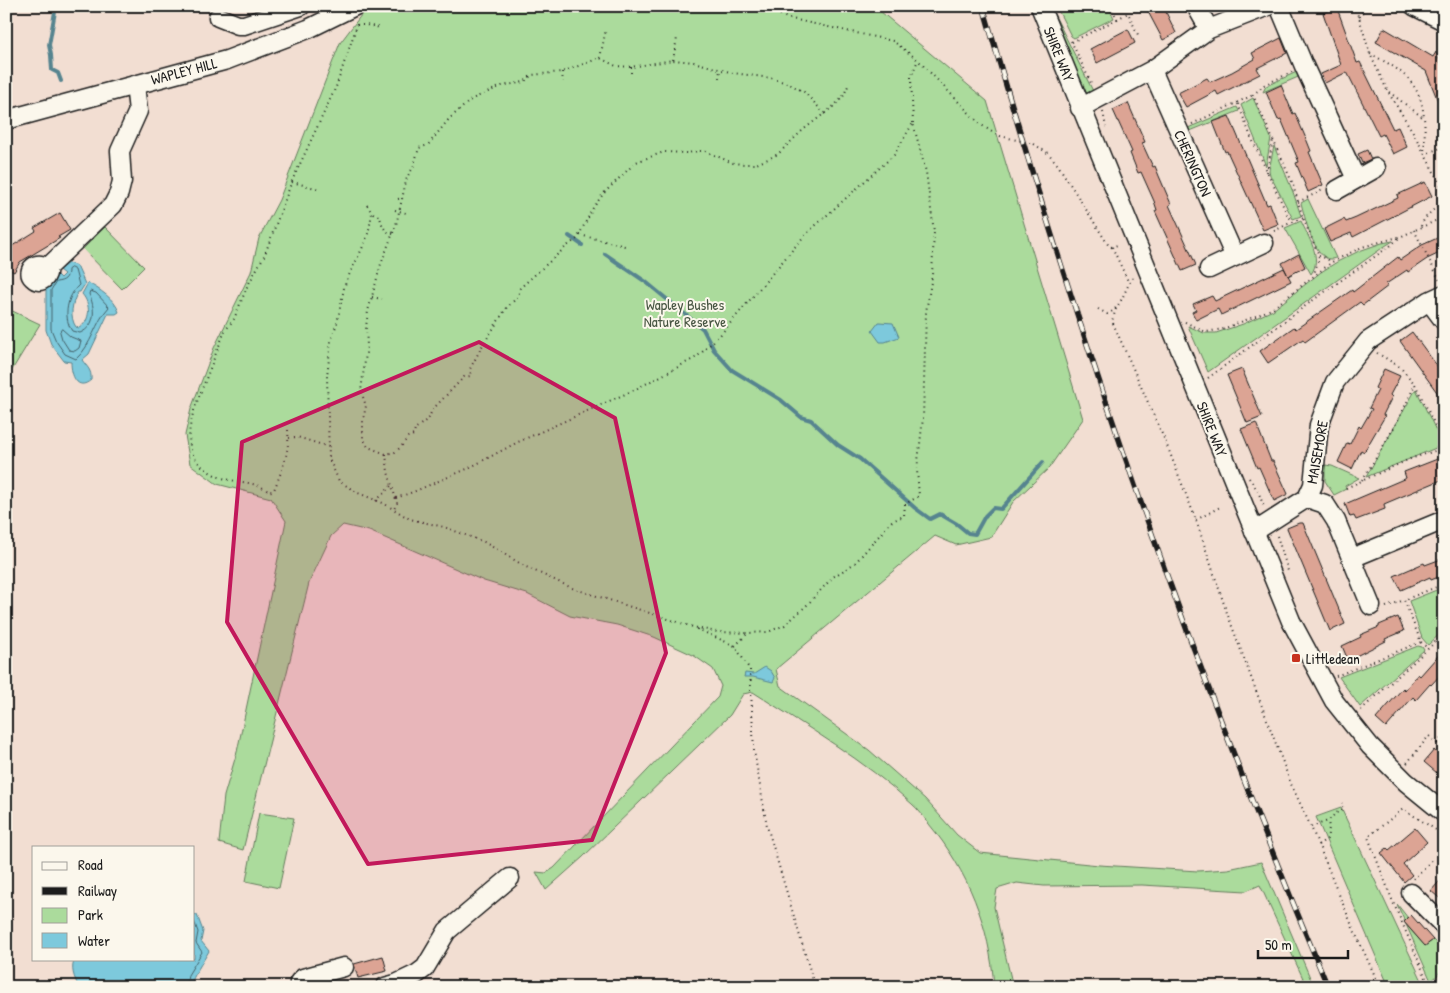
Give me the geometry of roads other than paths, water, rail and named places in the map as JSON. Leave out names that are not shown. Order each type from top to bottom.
[{"type":"street","points":[[218,17],[238,25],[244,25],[301,6]]},
{"type":"street","name":"SHIRE WAY","points":[[1040,6],[1133,238],[1291,621],[1334,701],[1370,746],[1406,782],[1444,813]]},
{"type":"street","points":[[1196,6],[1209,29]]},
{"type":"street","points":[[1080,108],[1152,70],[1209,29],[1268,6]]},
{"type":"street","points":[[1279,6],[1304,66],[1356,179]]},
{"type":"street","points":[[1414,6],[1444,21]]},
{"type":"street","name":"WAPLEY HILL","points":[[6,120],[227,60],[352,11]]},
{"type":"street","name":"CHERINGTON","points":[[1152,70],[1235,257]]},
{"type":"street","points":[[47,268],[113,205],[119,193],[122,175],[120,151],[138,111],[135,85]]},
{"type":"street","points":[[1332,193],[1376,168]]},
{"type":"street","points":[[1208,269],[1264,243]]},
{"type":"street","points":[[1438,293],[1444,321]]},
{"type":"street","name":"MAISEMORE","points":[[1254,532],[1307,498],[1313,485],[1320,425],[1335,382],[1368,340],[1438,293]]},
{"type":"street","name":"MAISEMORE","points":[[1307,498],[1325,504],[1336,521],[1370,606]]},
{"type":"street","points":[[1352,558],[1444,520]]},
{"type":"street","points":[[385,987],[396,984],[425,968],[447,931],[510,878]]},
{"type":"street","points":[[1411,893],[1444,926]]},
{"type":"street","points":[[300,987],[299,982],[303,978],[344,966]]},
{"type":"water","points":[[68,263],[77,266],[85,284],[74,300],[72,314],[76,327],[79,328],[83,325],[88,317],[87,303],[82,294],[88,283],[102,291],[114,303],[119,312],[108,314],[89,354],[82,360],[89,369],[91,380],[82,384],[74,377],[71,362],[64,361],[51,344],[46,330],[46,289],[56,274],[60,278],[64,274],[59,270]]},
{"type":"water","points":[[879,322],[893,323],[899,337],[880,342],[872,331]]},
{"type":"water","points":[[765,667],[771,671],[775,678],[773,682],[753,677],[744,677],[745,673],[754,674]]},
{"type":"water","points":[[195,914],[197,915],[203,931],[201,941],[209,951],[190,987],[79,987],[73,973],[75,960],[195,960]]},
{"type":"waterway","points":[[56,6],[49,45],[52,70],[58,73],[61,81]]},
{"type":"waterway","points":[[569,236],[582,245]]},
{"type":"waterway","points":[[605,254],[646,282],[703,329],[714,350],[732,370],[781,400],[801,417],[811,420],[838,445],[860,459],[930,519],[940,514],[968,533],[975,534],[985,516],[993,508],[1001,509],[1043,462]]},
{"type":"railway","points":[[983,6],[1058,255],[1140,501],[1230,746],[1328,987]]},
{"type":"place","name":"Littledean","points":[[1296,658]]},
{"type":"park label","name":"Wapley Bushes Nature Reserve","points":[[685,312]]}]
